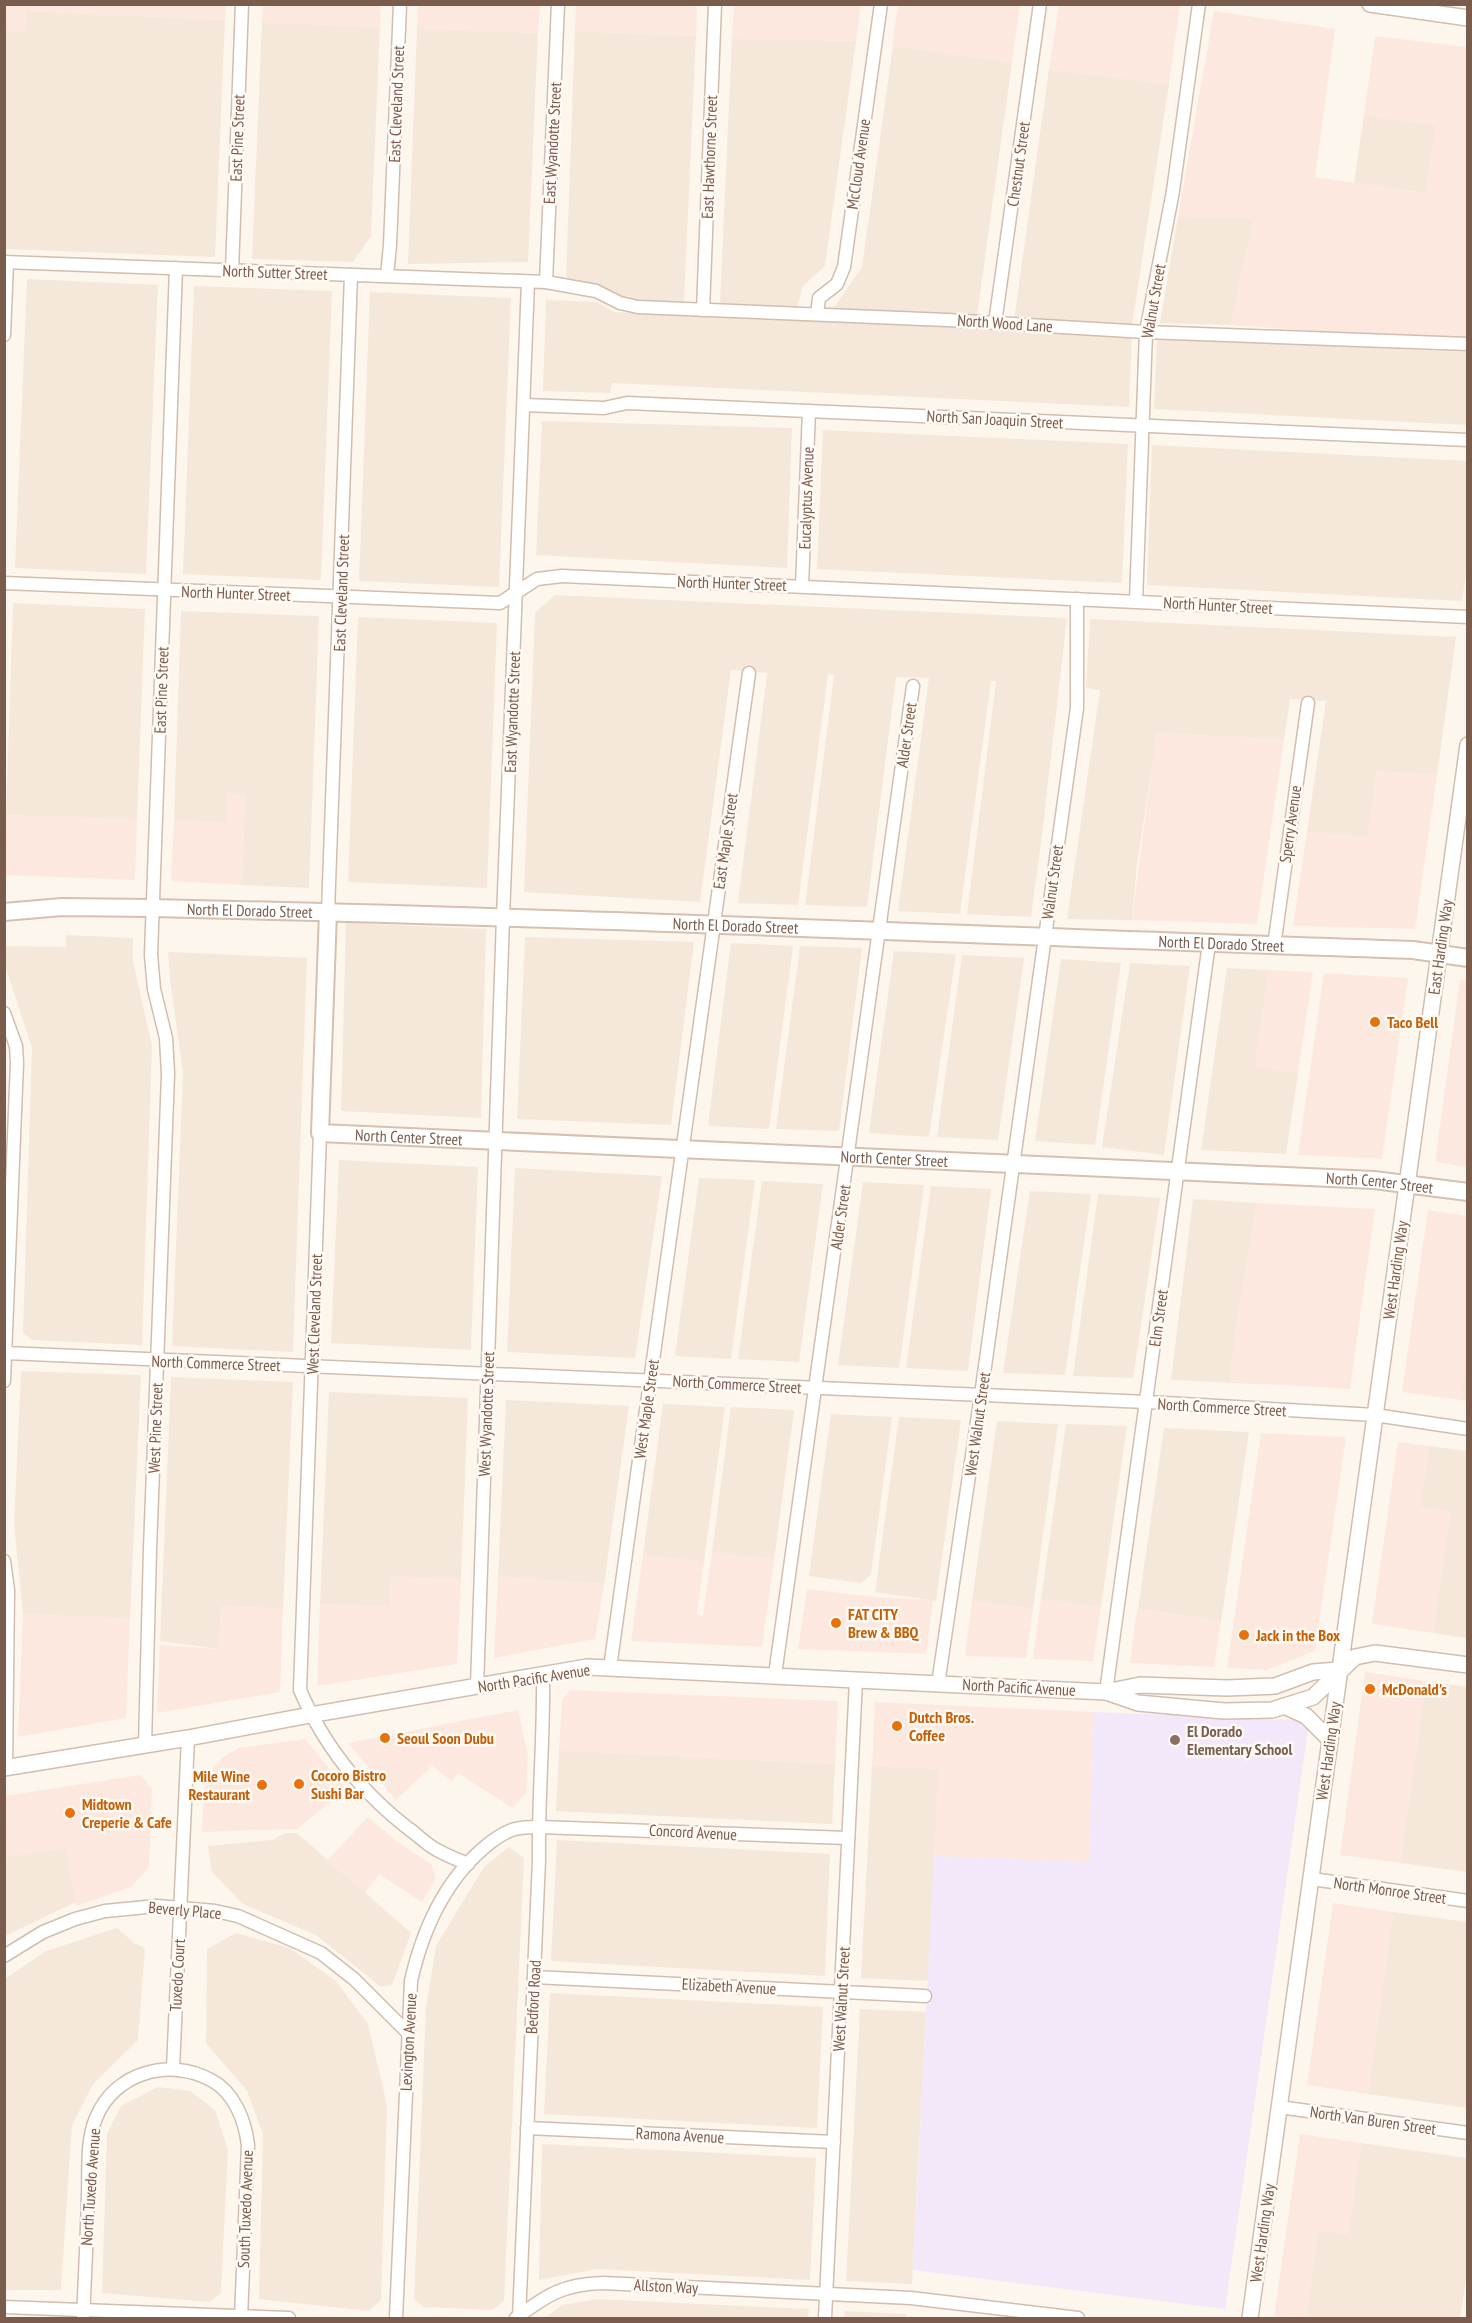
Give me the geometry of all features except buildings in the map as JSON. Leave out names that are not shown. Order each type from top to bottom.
[{"type":"main road","name":"North El Dorado Street","points":[[4,912],[62,907],[503,917],[1413,950],[1467,958]]},
{"type":"main road","name":"West Cleveland Street","points":[[321,1133],[328,912]]},
{"type":"main road","name":"North Center Street","points":[[321,1133],[681,1151],[1374,1180],[1467,1192]]},
{"type":"street","name":"East Pine Street","points":[[232,271],[242,4]]},
{"type":"street","name":"East Cleveland Street","points":[[387,276],[400,4]]},
{"type":"street","name":"East Wyandotte Street","points":[[546,282],[558,4]]},
{"type":"street","name":"East Hawthorne Street","points":[[703,310],[716,4]]},
{"type":"street","name":"McCloud Avenue","points":[[817,314],[819,298],[837,284],[844,267],[881,4]]},
{"type":"street","name":"Chestnut Street","points":[[995,323],[1040,4]]},
{"type":"street","name":"Walnut Street","points":[[1136,601],[1146,332],[1173,191],[1199,4]]},
{"type":"street","points":[[1370,4],[1467,18]]},
{"type":"street","name":"North Sutter Street","points":[[6,262],[546,282]]},
{"type":"street","points":[[4,335],[6,262]]},
{"type":"street","name":"East Pine Street","points":[[167,1110],[166,1038],[154,989],[151,955],[176,268]]},
{"type":"street","name":"East Cleveland Street","points":[[328,912],[351,275]]},
{"type":"street","name":"East Wyandotte Street","points":[[496,1142],[528,282]]},
{"type":"street","name":"North Wood Lane","points":[[546,282],[596,291],[620,303],[638,307],[817,314],[1146,332],[1467,344]]},
{"type":"street","name":"North San Joaquin Street","points":[[524,405],[604,408],[627,403],[1467,440]]},
{"type":"street","name":"Eucalyptus Avenue","points":[[802,586],[809,411]]},
{"type":"street","name":"North Hunter Street","points":[[4,583],[500,603],[541,578],[562,576],[1467,617]]},
{"type":"street","name":"Walnut Street","points":[[1014,1165],[1077,708],[1077,599]]},
{"type":"street","name":"East Maple Street","points":[[681,1151],[748,673]]},
{"type":"street","name":"Alder Street","points":[[775,1675],[913,686]]},
{"type":"street","name":"Sperry Avenue","points":[[1274,946],[1308,703]]},
{"type":"street","name":"East Harding Way","points":[[1406,1184],[1467,745]]},
{"type":"street","name":"Elm Street","points":[[1106,1692],[1209,943]]},
{"type":"street","points":[[4,1013],[16,1046],[17,1063],[4,1381]]},
{"type":"street","name":"West Pine Street","points":[[146,1745],[167,1110]]},
{"type":"street","name":"West Cleveland Street","points":[[321,1133],[300,1690],[310,1714],[335,1755],[362,1788],[398,1821],[437,1851],[468,1864]]},
{"type":"street","name":"West Wyandotte Street","points":[[477,1687],[496,1142]]},
{"type":"street","name":"West Maple Street","points":[[610,1668],[681,1151]]},
{"type":"street","name":"West Walnut Street","points":[[938,1684],[1014,1165]]},
{"type":"street","name":"West Harding Way","points":[[1250,2319],[1406,1184]]},
{"type":"street","name":"North Commerce Street","points":[[6,1353],[1147,1402],[1375,1416],[1467,1429]]},
{"type":"street","points":[[4,1561],[8,1590],[5,1768]]},
{"type":"street","points":[[1339,1670],[1355,1658],[1375,1653],[1467,1665]]},
{"type":"street","name":"North Pacific Avenue","points":[[5,1768],[587,1667],[1106,1692],[1140,1685],[1227,1688],[1275,1686],[1313,1672],[1339,1670]]},
{"type":"street","name":"North Pacific Avenue","points":[[1106,1692],[1138,1703],[1224,1711],[1272,1710],[1313,1696],[1339,1670]]},
{"type":"street","name":"Bedford Road","points":[[518,2317],[534,1977],[544,1720],[543,1675]]},
{"type":"street","name":"West Walnut Street","points":[[825,2319],[855,1680]]},
{"type":"street","points":[[1284,1706],[1306,1716],[1330,1740]]},
{"type":"street","name":"Tuxedo Court","points":[[173,2068],[188,1738]]},
{"type":"street","name":"Concord Avenue","points":[[539,1827],[848,1838]]},
{"type":"street","name":"Lexington Avenue","points":[[396,2319],[411,1981],[421,1942],[443,1896],[478,1852],[516,1828],[539,1827]]},
{"type":"street","name":"North Monroe Street","points":[[1312,1879],[1467,1901]]},
{"type":"street","name":"Beverly Place","points":[[4,1956],[43,1932],[75,1919],[105,1911],[132,1907],[180,1907],[214,1911],[238,1916],[321,1953],[354,1978],[408,2033]]},
{"type":"street","name":"Elizabeth Avenue","points":[[534,1977],[925,1996]]},
{"type":"street","name":"North Tuxedo Avenue","points":[[84,2315],[90,2148],[95,2119],[107,2097],[130,2078],[173,2068]]},
{"type":"street","name":"South Tuxedo Avenue","points":[[173,2068],[211,2079],[223,2089],[237,2108],[245,2126],[248,2145],[241,2318]]},
{"type":"street","name":"North Van Buren Street","points":[[1279,2107],[1467,2133]]},
{"type":"street","name":"Ramona Avenue","points":[[527,2128],[834,2142]]},
{"type":"street","name":"Allston Way","points":[[518,2317],[543,2297],[560,2289],[583,2283],[911,2298],[1078,2319]]},
{"type":"street","points":[[4,2307],[84,2315],[289,2319]]},
{"type":"shaded area","points":[[226,4],[225,20],[26,11],[25,31],[5,30],[4,5]]},
{"type":"shaded area","points":[[263,5],[381,5],[380,27],[262,22]]},
{"type":"shaded area","points":[[418,5],[540,5],[538,33],[417,28]]},
{"type":"shaded area","points":[[576,5],[697,5],[696,36],[575,31]]},
{"type":"shaded area","points":[[734,5],[861,5],[856,41],[732,38]]},
{"type":"shaded area","points":[[898,5],[1020,5],[1012,62],[892,46]]},
{"type":"shaded area","points":[[1059,5],[1180,5],[1169,84],[1049,69]]},
{"type":"shaded area","points":[[26,11],[225,20],[215,257],[5,249],[4,30],[25,31]]},
{"type":"shaded area","points":[[1214,11],[1335,29],[1315,177],[1425,193],[1436,125],[1364,115],[1375,36],[1467,47],[1467,337],[1416,338],[1231,325],[1254,218],[1178,217]]},
{"type":"shaded area","points":[[262,22],[380,27],[371,236],[353,262],[252,259]]},
{"type":"shaded area","points":[[417,28],[538,33],[528,262],[408,264]]},
{"type":"shaded area","points":[[575,31],[696,36],[684,303],[624,300],[595,284],[572,282],[566,276]]},
{"type":"shaded area","points":[[732,38],[856,41],[825,266],[803,286],[797,307],[720,304]]},
{"type":"shaded area","points":[[893,46],[1012,62],[977,316],[833,309],[862,267]]},
{"type":"shaded area","points":[[1049,69],[1169,84],[1132,325],[1014,320]]},
{"type":"shaded area","points":[[1364,115],[1437,125],[1427,193],[1354,183]]},
{"type":"shaded area","points":[[1178,217],[1254,217],[1231,325],[1160,323]]},
{"type":"shaded area","points":[[27,279],[158,285],[146,574],[15,568]]},
{"type":"shaded area","points":[[194,286],[332,291],[321,580],[183,574]]},
{"type":"shaded area","points":[[370,292],[511,298],[499,587],[359,581]]},
{"type":"shaded area","points":[[546,300],[597,302],[614,312],[1132,335],[1129,407],[612,383],[610,393],[543,391]]},
{"type":"shaded area","points":[[1157,338],[1467,352],[1467,425],[1154,409]]},
{"type":"shaded area","points":[[542,421],[792,428],[787,568],[536,555]]},
{"type":"shaded area","points":[[823,430],[1128,444],[1122,583],[817,569]]},
{"type":"shaded area","points":[[1152,445],[1467,461],[1468,561],[1462,601],[1147,585]]},
{"type":"shaded area","points":[[555,595],[1067,618],[1031,917],[967,914],[996,681],[991,681],[960,914],[898,911],[929,678],[896,677],[867,907],[805,905],[834,675],[828,674],[798,905],[738,903],[767,673],[731,670],[700,902],[524,892],[535,613]]},
{"type":"shaded area","points":[[13,603],[145,609],[137,820],[6,815]]},
{"type":"shaded area","points":[[181,611],[319,616],[309,888],[242,885],[245,794],[226,823],[174,821]]},
{"type":"shaded area","points":[[358,617],[497,623],[487,888],[348,882]]},
{"type":"shaded area","points":[[1090,619],[1456,637],[1437,775],[1377,771],[1368,837],[1307,832],[1326,701],[1290,699],[1284,740],[1157,733],[1137,864],[1132,920],[1067,919],[1100,690],[1086,688]]},
{"type":"shaded area","points":[[1156,733],[1284,740],[1257,924],[1132,920]]},
{"type":"shaded area","points":[[1377,771],[1437,775],[1415,929],[1293,926],[1307,832],[1368,837]]},
{"type":"shaded area","points":[[227,793],[245,794],[242,885],[171,881],[174,821],[226,823]]},
{"type":"shaded area","points":[[6,815],[137,820],[135,880],[5,875]]},
{"type":"shaded area","points":[[346,923],[486,929],[481,1118],[341,1111]]},
{"type":"shaded area","points":[[66,935],[133,938],[133,961],[152,1046],[142,1345],[32,1340],[23,1333],[32,1048],[5,965],[5,946],[66,947]]},
{"type":"shaded area","points":[[525,937],[694,942],[671,1125],[517,1119]]},
{"type":"shaded area","points":[[731,943],[793,946],[769,1129],[708,1126]]},
{"type":"shaded area","points":[[800,946],[862,948],[839,1131],[776,1129]]},
{"type":"shaded area","points":[[894,951],[956,954],[929,1137],[869,1133]]},
{"type":"shaded area","points":[[168,952],[307,958],[293,1352],[172,1346],[183,1073]]},
{"type":"shaded area","points":[[962,955],[1024,958],[998,1140],[937,1137]]},
{"type":"shaded area","points":[[1061,959],[1121,963],[1095,1145],[1035,1141]]},
{"type":"shaded area","points":[[1130,963],[1190,966],[1164,1155],[1102,1147]]},
{"type":"shaded area","points":[[1227,968],[1269,970],[1255,1066],[1298,1073],[1286,1154],[1201,1150]]},
{"type":"shaded area","points":[[1269,970],[1313,972],[1298,1073],[1255,1067]]},
{"type":"shaded area","points":[[1324,973],[1408,978],[1382,1159],[1298,1155]]},
{"type":"shaded area","points":[[1460,980],[1468,981],[1467,1167],[1435,1162]]},
{"type":"shaded area","points":[[339,1160],[478,1167],[471,1350],[331,1343]]},
{"type":"shaded area","points":[[515,1168],[662,1176],[635,1358],[507,1352]]},
{"type":"shaded area","points":[[699,1178],[755,1180],[731,1359],[675,1356]]},
{"type":"shaded area","points":[[762,1181],[823,1184],[799,1362],[738,1359]]},
{"type":"shaded area","points":[[863,1182],[924,1185],[899,1368],[838,1365]]},
{"type":"shaded area","points":[[931,1186],[991,1189],[968,1371],[906,1368]]},
{"type":"shaded area","points":[[1030,1191],[1091,1194],[1065,1375],[1003,1373]]},
{"type":"shaded area","points":[[1098,1194],[1160,1198],[1133,1378],[1073,1376]]},
{"type":"shaded area","points":[[1193,1199],[1257,1203],[1249,1253],[1264,1327],[1256,1384],[1171,1380]]},
{"type":"shaded area","points":[[1257,1203],[1375,1209],[1350,1389],[1229,1382],[1236,1323]]},
{"type":"shaded area","points":[[1428,1210],[1467,1216],[1468,1349],[1461,1400],[1402,1392]]},
{"type":"shaded area","points":[[1467,1349],[1467,1401],[1461,1400]]},
{"type":"shaded area","points":[[21,1371],[141,1375],[130,1619],[23,1614],[14,1524]]},
{"type":"shaded area","points":[[171,1377],[293,1382],[283,1609],[221,1606],[219,1649],[160,1641]]},
{"type":"shaded area","points":[[329,1392],[468,1398],[461,1580],[391,1577],[390,1607],[320,1604]]},
{"type":"shaded area","points":[[506,1400],[629,1406],[604,1584],[498,1577]]},
{"type":"shaded area","points":[[663,1404],[725,1407],[704,1562],[643,1555]]},
{"type":"shaded area","points":[[731,1407],[794,1410],[774,1560],[712,1552]]},
{"type":"shaded area","points":[[831,1414],[892,1417],[871,1575],[861,1583],[809,1576]]},
{"type":"shaded area","points":[[899,1417],[961,1420],[936,1601],[875,1592]]},
{"type":"shaded area","points":[[997,1421],[1058,1424],[1033,1609],[972,1601]]},
{"type":"shaded area","points":[[1066,1424],[1127,1426],[1101,1607],[1041,1599]]},
{"type":"shaded area","points":[[1164,1428],[1249,1432],[1221,1621],[1138,1609]]},
{"type":"shaded area","points":[[1261,1433],[1346,1437],[1315,1651],[1267,1670],[1227,1668]]},
{"type":"shaded area","points":[[1398,1442],[1429,1446],[1420,1507],[1450,1511],[1433,1633],[1372,1624]]},
{"type":"shaded area","points":[[1429,1446],[1467,1451],[1467,1638],[1433,1633],[1450,1512],[1420,1507]]},
{"type":"shaded area","points":[[712,1552],[774,1560],[762,1647],[631,1641],[643,1555],[704,1562],[697,1614],[703,1616]]},
{"type":"shaded area","points":[[391,1577],[461,1580],[457,1664],[317,1686],[320,1604],[390,1607]]},
{"type":"shaded area","points":[[498,1577],[604,1584],[595,1639],[494,1658]]},
{"type":"shaded area","points":[[807,1589],[874,1597],[933,1600],[926,1654],[798,1649]]},
{"type":"shaded area","points":[[1041,1599],[1101,1607],[1093,1661],[1033,1659]]},
{"type":"shaded area","points":[[972,1601],[1033,1609],[1026,1658],[965,1656]]},
{"type":"shaded area","points":[[221,1606],[283,1609],[280,1692],[157,1713],[160,1645],[219,1649]]},
{"type":"shaded area","points":[[1137,1609],[1221,1621],[1214,1667],[1130,1663]]},
{"type":"shaded area","points":[[23,1614],[130,1619],[126,1718],[18,1737]]},
{"type":"shaded area","points":[[1365,1672],[1426,1681],[1400,1863],[1340,1855]]},
{"type":"shaded area","points":[[1426,1681],[1467,1687],[1467,1872],[1400,1863]]},
{"type":"shaded area","points":[[570,1690],[838,1701],[835,1764],[559,1750],[562,1700]]},
{"type":"shaded area","points":[[875,1702],[1093,1712],[1089,1861],[934,1856],[939,1769],[872,1765]]},
{"type":"shaded area","points":[[518,1710],[528,1756],[526,1793],[512,1808],[458,1773],[452,1781],[432,1766],[396,1800],[348,1743]]},
{"type":"shaded area","points":[[1093,1712],[1296,1720],[1308,1730],[1225,2309],[913,2270],[934,1856],[1089,1861]]},
{"type":"shaded area","points":[[305,1739],[346,1789],[297,1829],[202,1832],[204,1788],[211,1771],[223,1757],[239,1748]]},
{"type":"shaded area","points":[[559,1750],[835,1764],[832,1824],[556,1811]]},
{"type":"shaded area","points":[[872,1765],[939,1769],[928,1981],[861,1978]]},
{"type":"shaded area","points":[[140,1775],[152,1789],[149,1867],[131,1887],[76,1906],[65,1848],[5,1857],[5,1796]]},
{"type":"shaded area","points":[[368,1817],[396,1841],[431,1864],[436,1878],[422,1902],[379,1874],[365,1893],[327,1861]]},
{"type":"shaded area","points":[[285,1833],[297,1833],[411,1933],[392,1985],[381,1987],[316,1935],[243,1904],[212,1872],[208,1846],[272,1840]]},
{"type":"shaded area","points":[[557,1840],[830,1854],[825,1976],[551,1961]]},
{"type":"shaded area","points":[[67,1847],[76,1902],[5,1936],[5,1857]]},
{"type":"shaded area","points":[[509,1847],[524,1858],[504,2301],[492,2310],[423,2307],[414,2299],[426,2007],[436,1946],[484,1867]]},
{"type":"shaded area","points":[[1333,1903],[1393,1912],[1368,2094],[1307,2085]]},
{"type":"shaded area","points":[[1393,1912],[1467,1922],[1467,2108],[1368,2094]]},
{"type":"shaded area","points":[[117,1928],[134,1943],[145,1948],[138,2040],[93,2084],[72,2125],[61,2290],[5,2290],[5,1979],[46,1951]]},
{"type":"shaded area","points":[[236,1933],[289,1948],[335,1980],[368,2024],[387,2105],[381,2300],[369,2311],[259,2299],[263,2134],[247,2091],[206,2043],[207,1949]]},
{"type":"shaded area","points":[[550,1993],[823,2007],[817,2128],[544,2114]]},
{"type":"shaded area","points":[[860,2009],[926,2012],[912,2284],[846,2281]]},
{"type":"shaded area","points":[[158,2087],[190,2091],[215,2110],[228,2150],[221,2293],[210,2302],[102,2293],[107,2134],[121,2106]]},
{"type":"shaded area","points":[[1300,2134],[1361,2143],[1348,2234],[1318,2230],[1306,2318],[1292,2318],[1274,2316]]},
{"type":"shaded area","points":[[1361,2143],[1467,2158],[1468,2267],[1460,2318],[1306,2318],[1318,2230],[1348,2234]]},
{"type":"shaded area","points":[[542,2144],[816,2158],[810,2280],[597,2269],[539,2280]]},
{"type":"shaded area","points":[[596,2299],[809,2309],[808,2318],[545,2318],[562,2305]]},
{"type":"shaded area","points":[[845,2311],[906,2314],[906,2318],[844,2318]]},
{"type":"place","name":"Taco Bell","points":[[1375,1022]]},
{"type":"place","name":"FAT CITY Brew & BBQ","points":[[836,1623]]},
{"type":"place","name":"Jack in the Box","points":[[1244,1635]]},
{"type":"place","name":"McDonald's","points":[[1370,1689]]},
{"type":"place","name":"Dutch Bros. Coffee","points":[[897,1726]]},
{"type":"place","name":"Seoul Soon Dubu","points":[[385,1738]]},
{"type":"place","name":"El Dorado Elementary School","points":[[1175,1740]]},
{"type":"place","name":"Cocoro Bistro Sushi Bar","points":[[299,1784]]},
{"type":"place","name":"Mile Wine Restaurant","points":[[262,1785]]},
{"type":"place","name":"Midtown Creperie & Cafe","points":[[70,1813]]}]
